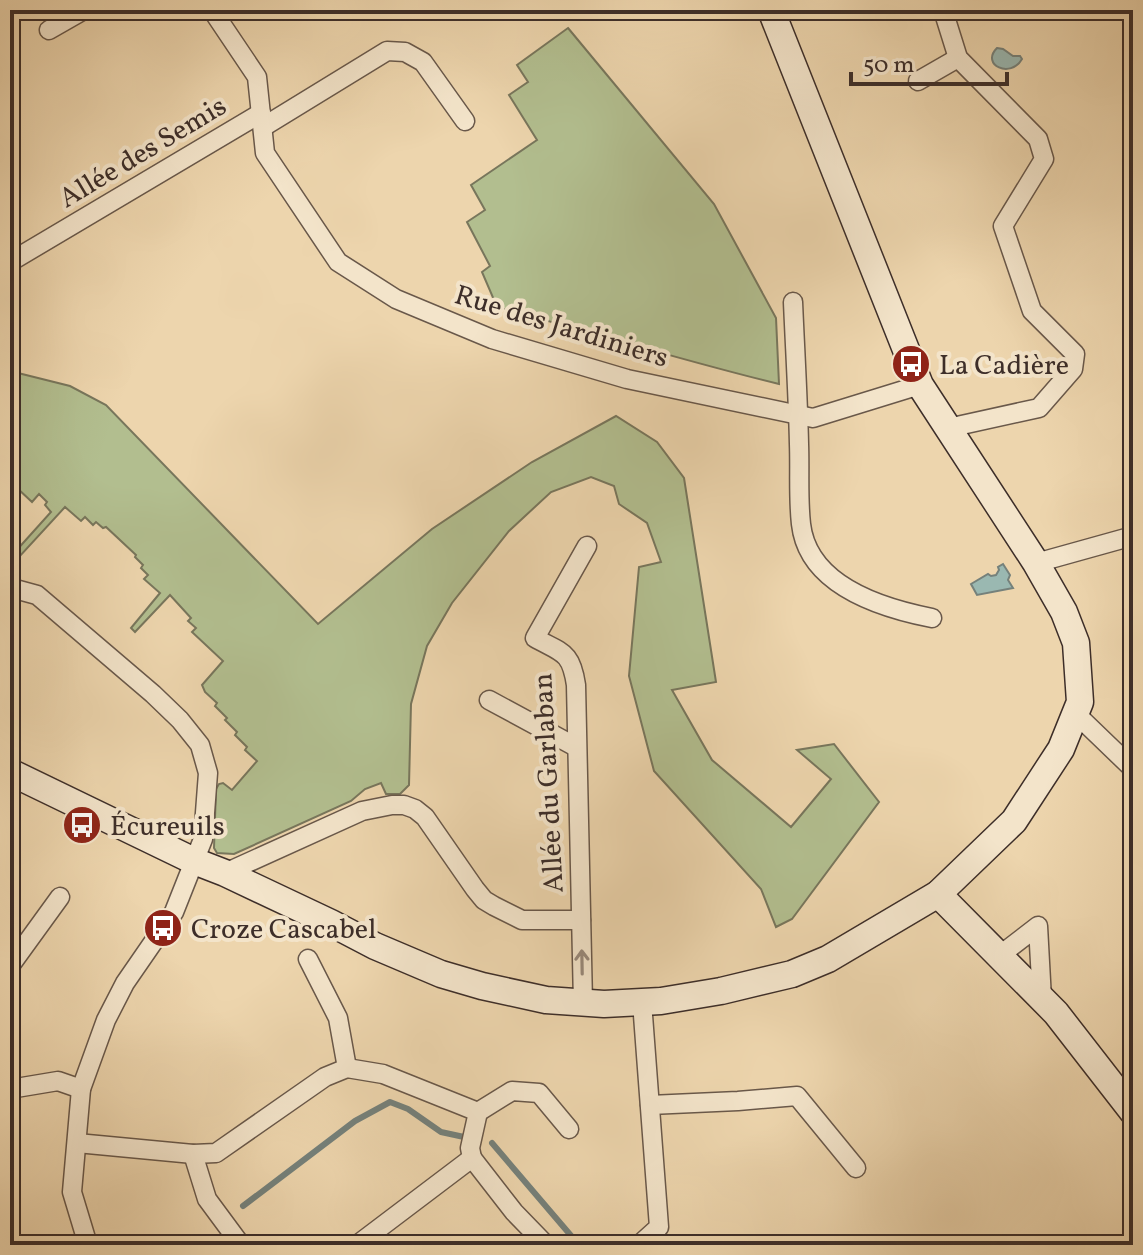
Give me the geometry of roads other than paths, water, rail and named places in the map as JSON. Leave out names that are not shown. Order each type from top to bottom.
[{"type":"street","points":[[49,30],[84,10]]},
{"type":"street","name":"Rue des Jardiniers","points":[[212,10],[257,77],[265,153],[338,262],[396,299],[492,339],[627,379],[813,418],[920,385]]},
{"type":"street","points":[[10,772],[375,946],[441,974],[546,1000],[583,1003],[661,1001],[721,991],[792,974],[828,959],[938,894],[1014,821],[1061,749],[1080,702],[1076,643],[1064,612],[1036,563],[920,385],[771,10]]},
{"type":"street","points":[[943,10],[958,58],[1038,139],[1044,159],[1003,226],[1032,311],[1075,354],[1073,369],[1039,408],[948,428]]},
{"type":"street","name":"Allée des Semis","points":[[10,262],[387,51],[405,52],[423,62],[465,121]]},
{"type":"street","points":[[918,81],[958,58]]},
{"type":"street","points":[[793,302],[801,526],[808,548],[826,574],[846,590],[904,613],[932,618]]},
{"type":"street","points":[[1036,563],[1133,536]]},
{"type":"street","name":"Allée du Garlaban","points":[[583,1003],[576,685],[573,667],[567,656],[535,638],[587,546]]},
{"type":"street","points":[[10,585],[37,595],[153,694],[200,745],[208,773],[203,839],[174,912],[125,983],[106,1020],[81,1089],[72,1192],[88,1245]]},
{"type":"street","points":[[489,700],[576,747]]},
{"type":"street","points":[[1075,713],[1130,766]]},
{"type":"street","points":[[225,873],[362,811],[404,805],[425,817],[484,900],[522,920],[581,920]]},
{"type":"street","points":[[938,894],[1056,1013],[1133,1112]]},
{"type":"street","points":[[10,966],[60,897]]},
{"type":"street","points":[[999,956],[1038,926],[1042,999]]},
{"type":"street","points":[[308,959],[338,1018],[347,1068]]},
{"type":"street","points":[[639,1245],[659,1227],[642,1002]]},
{"type":"street","points":[[77,1143],[193,1154],[216,1153],[325,1077],[347,1068],[383,1074],[478,1112]]},
{"type":"street","points":[[10,1089],[58,1081],[81,1089]]},
{"type":"street","points":[[546,1245],[514,1212],[472,1158],[470,1148],[478,1112],[512,1091],[539,1093],[569,1129]]},
{"type":"street","points":[[650,1105],[797,1096],[856,1168]]},
{"type":"street","points":[[193,1154],[207,1199],[241,1245]]},
{"type":"street","points":[[357,1245],[472,1158]]},
{"type":"water","points":[[997,48],[1022,59],[1011,68],[999,67],[992,60]]},
{"type":"water","points":[[1003,564],[1013,588],[977,595],[971,584],[988,574],[996,575],[998,567]]},
{"type":"waterway","points":[[243,1206],[355,1121],[390,1102],[408,1109],[441,1132],[464,1137]]},
{"type":"waterway","points":[[492,1143],[579,1245]]},
{"type":"place","name":"La Cadière","points":[[911,364]]},
{"type":"place","name":"Écureuils","points":[[82,825]]},
{"type":"place","name":"Croze Cascabel","points":[[163,928]]}]
